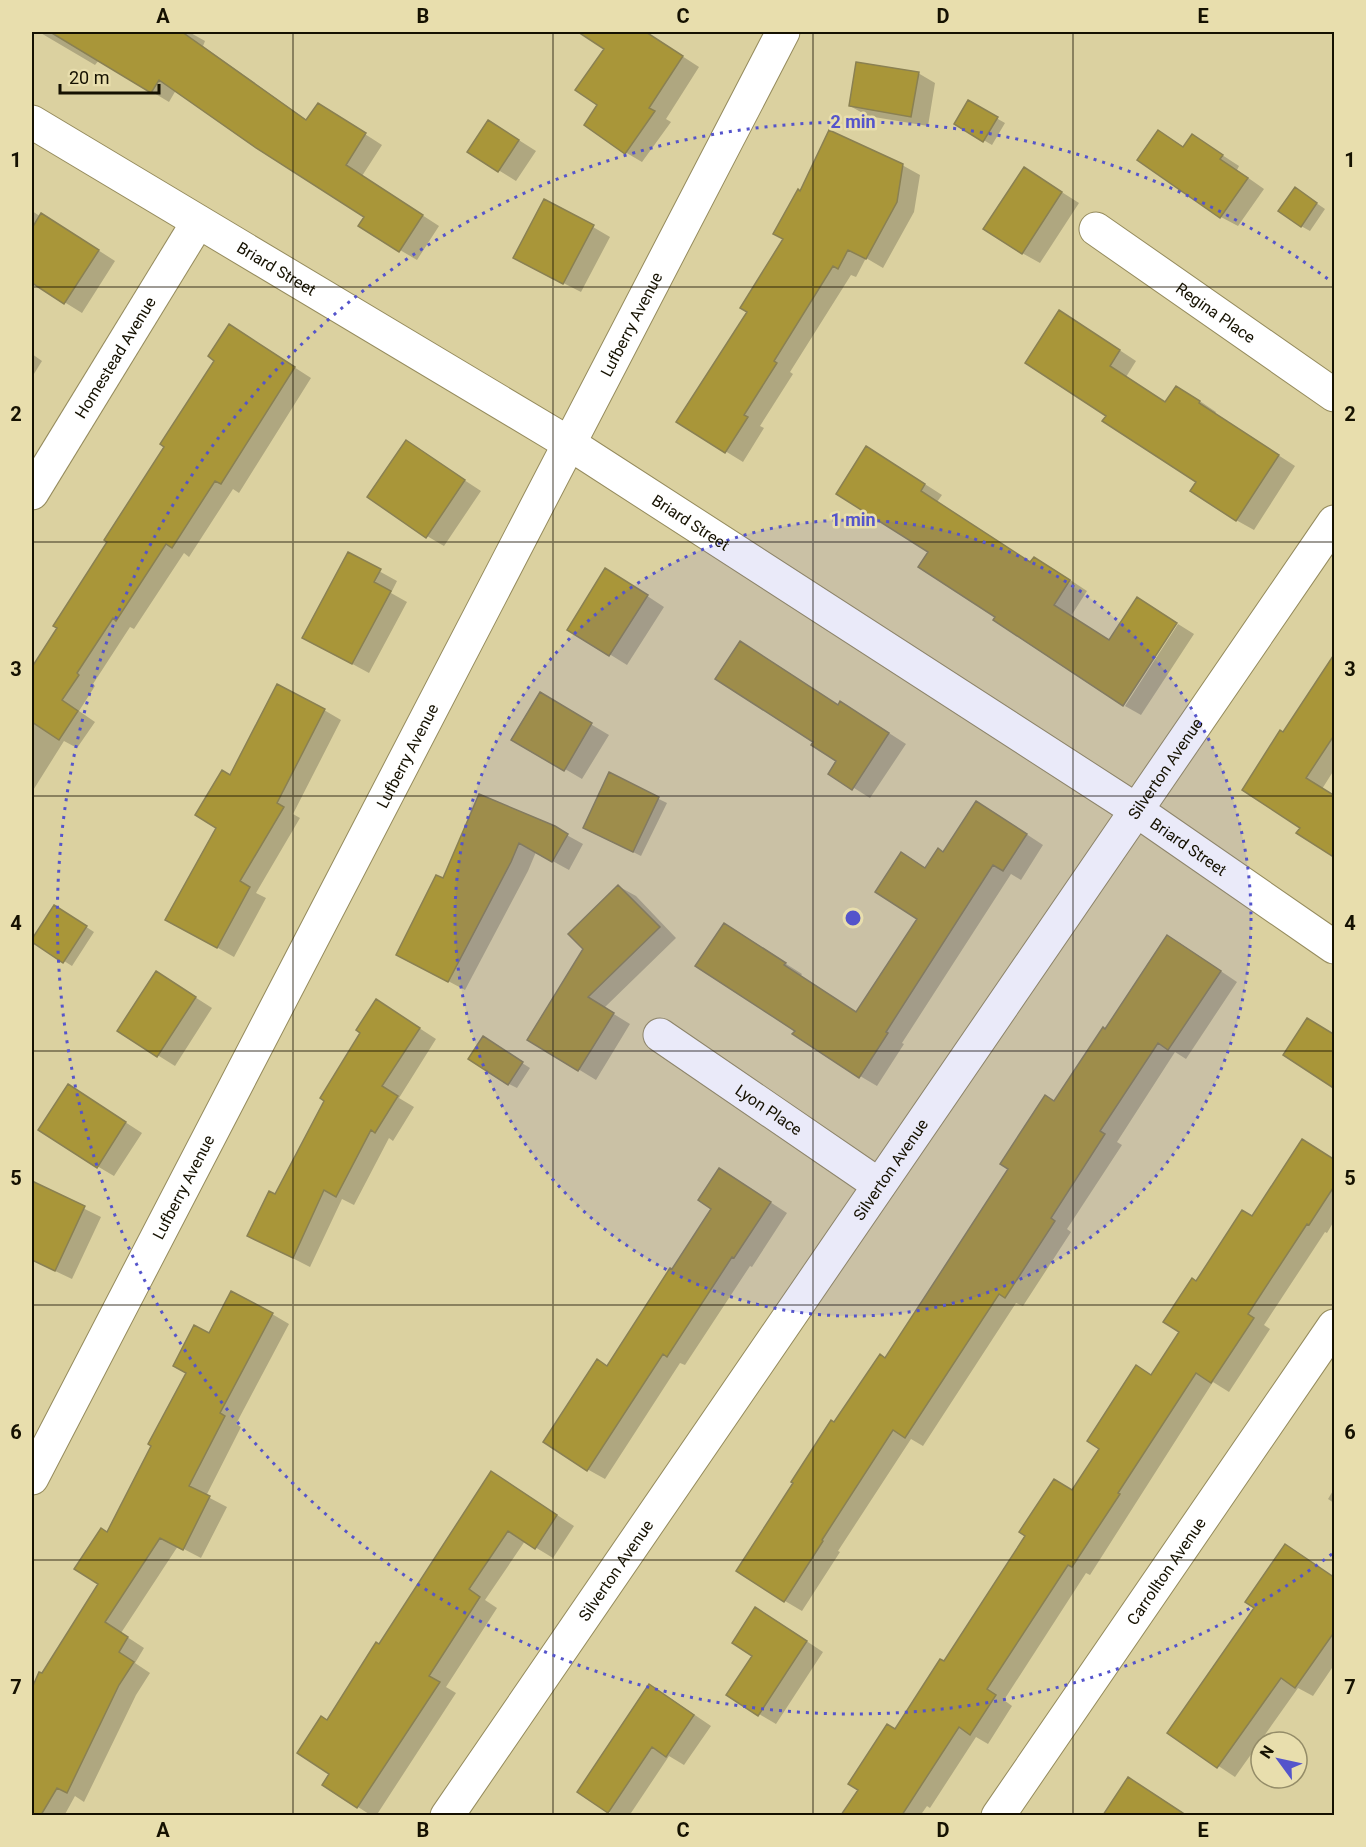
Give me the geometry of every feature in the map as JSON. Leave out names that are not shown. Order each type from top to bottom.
[{"type":"street","name":"Lufberry Avenue","points":[[32,1478],[783,32]]},
{"type":"street","name":"Briard Street","points":[[32,122],[570,444],[1136,810],[1335,946]]},
{"type":"street","name":"Homestead Avenue","points":[[32,493],[198,222]]},
{"type":"street","name":"Regina Place","points":[[1096,230],[1335,395]]},
{"type":"street","name":"Silverton Avenue","points":[[447,1815],[1335,522]]},
{"type":"street","name":"Lyon Place","points":[[660,1035],[879,1185]]},
{"type":"street","name":"Carrollton Avenue","points":[[998,1815],[1335,1326]]},
{"type":"building","points":[[50,32],[182,32],[306,120],[318,103],[366,133],[346,165],[423,215],[399,252],[358,226],[364,217],[256,148],[159,80],[151,93]]},
{"type":"building","points":[[578,32],[646,32],[683,56],[649,108],[655,111],[625,154],[584,125],[597,105],[575,90],[604,49]]},
{"type":"building","points":[[856,62],[919,72],[911,117],[849,106]]},
{"type":"building","points":[[968,100],[998,117],[983,142],[954,124]]},
{"type":"building","points":[[488,120],[519,140],[498,172],[467,152]]},
{"type":"building","points":[[829,130],[903,164],[897,202],[866,259],[848,250],[838,269],[833,266],[774,361],[777,363],[744,415],[748,417],[725,453],[676,422],[747,312],[740,308],[783,239],[773,234],[798,189],[800,191]]},
{"type":"building","points":[[1158,130],[1183,147],[1192,134],[1223,155],[1220,159],[1248,178],[1220,218],[1137,160]]},
{"type":"building","points":[[1024,167],[1062,192],[1022,254],[983,229]]},
{"type":"building","points":[[1295,187],[1317,203],[1301,227],[1278,211]]},
{"type":"building","points":[[544,199],[594,225],[563,284],[513,258]]},
{"type":"building","points":[[41,213],[99,250],[64,304],[32,283],[32,228]]},
{"type":"building","points":[[1059,310],[1120,350],[1110,366],[1165,402],[1176,386],[1279,455],[1236,521],[1190,491],[1196,482],[1102,421],[1106,416],[1025,363]]},
{"type":"building","points":[[229,324],[295,367],[221,484],[215,481],[172,548],[166,544],[116,621],[113,618],[77,673],[79,675],[62,700],[78,711],[59,740],[32,722],[32,667],[57,628],[53,626],[107,542],[104,540],[164,447],[160,444],[214,361],[208,356]]},
{"type":"building","points":[[406,440],[465,480],[426,538],[367,497]]},
{"type":"building","points":[[866,446],[925,484],[921,491],[1030,562],[1034,557],[1070,580],[1054,605],[1109,640],[1137,597],[1177,623],[1123,706],[993,620],[995,617],[918,567],[928,552],[836,494]]},
{"type":"building","points":[[348,552],[381,569],[374,582],[391,591],[352,664],[302,638]]},
{"type":"building","points":[[605,568],[648,595],[609,656],[567,630]]},
{"type":"building","points":[[740,641],[838,705],[840,701],[889,733],[852,790],[828,774],[836,761],[811,745],[813,742],[715,679]]},
{"type":"building","points":[[1335,653],[1335,734],[1306,778],[1335,796],[1335,858],[1296,833],[1300,828],[1242,790],[1280,730],[1283,732]]},
{"type":"building","points":[[277,684],[325,709],[277,803],[284,807],[240,881],[250,887],[217,948],[165,920],[216,828],[195,815],[222,770],[230,775]]},
{"type":"building","points":[[540,692],[592,723],[564,771],[511,740]]},
{"type":"building","points":[[609,772],[659,797],[633,852],[583,828]]},
{"type":"building","points":[[479,794],[555,826],[568,834],[552,862],[519,843],[448,982],[396,955],[436,875],[443,878]]},
{"type":"building","points":[[976,801],[1027,834],[1003,871],[993,865],[859,1078],[792,1034],[795,1031],[695,966],[724,923],[856,1012],[917,919],[875,892],[901,852],[925,868],[938,848],[943,852]]},
{"type":"building","points":[[618,885],[660,927],[588,997],[614,1013],[578,1071],[527,1040],[583,949],[568,934]]},
{"type":"building","points":[[54,905],[87,926],[63,963],[32,942]]},
{"type":"building","points":[[1167,935],[1221,971],[1168,1050],[1158,1043],[1100,1131],[1105,1134],[1051,1218],[1055,1221],[1005,1298],[999,1294],[905,1438],[893,1430],[784,1602],[736,1571],[831,1420],[834,1422],[880,1354],[885,1358],[1008,1169],[1000,1164],[1045,1095],[1054,1101]]},
{"type":"building","points":[[156,971],[196,997],[157,1057],[117,1031]]},
{"type":"building","points":[[376,999],[420,1028],[382,1086],[398,1096],[375,1133],[371,1130],[336,1197],[324,1190],[293,1258],[247,1236],[269,1191],[275,1194],[324,1101],[320,1098],[360,1033],[356,1030]]},
{"type":"building","points":[[1307,1018],[1335,1035],[1335,1089],[1283,1055]]},
{"type":"building","points":[[483,1036],[523,1062],[508,1085],[468,1059]]},
{"type":"building","points":[[68,1084],[126,1122],[97,1168],[38,1130]]},
{"type":"building","points":[[1302,1139],[1335,1160],[1335,1185],[1248,1314],[1254,1318],[1211,1383],[1196,1373],[1072,1567],[1068,1565],[987,1689],[996,1695],[970,1735],[959,1727],[902,1815],[841,1815],[858,1790],[848,1784],[887,1724],[895,1729],[940,1659],[944,1661],[1025,1536],[1019,1532],[1054,1479],[1072,1490],[1099,1449],[1087,1441],[1136,1365],[1151,1375],[1179,1332],[1163,1322],[1192,1278],[1196,1281],[1242,1210],[1252,1216]]},
{"type":"building","points":[[719,1168],[771,1202],[667,1357],[663,1354],[587,1471],[543,1442],[597,1359],[607,1366],[711,1209],[698,1200]]},
{"type":"building","points":[[32,1181],[85,1206],[55,1271],[32,1260]]},
{"type":"building","points":[[231,1291],[273,1313],[220,1413],[225,1416],[189,1486],[210,1496],[183,1550],[160,1538],[105,1622],[128,1637],[119,1652],[134,1662],[119,1685],[67,1793],[57,1788],[41,1815],[32,1815],[32,1688],[39,1672],[42,1673],[98,1584],[74,1569],[101,1528],[107,1532],[151,1446],[148,1444],[186,1373],[173,1366],[194,1325],[209,1333]]},
{"type":"building","points":[[491,1471],[557,1515],[535,1549],[508,1531],[469,1589],[480,1597],[429,1676],[440,1682],[357,1808],[322,1785],[329,1774],[297,1753],[321,1716],[327,1720],[376,1642],[379,1644]]},
{"type":"building","points":[[1285,1544],[1335,1578],[1335,1631],[1295,1688],[1281,1678],[1217,1768],[1167,1733],[1254,1608],[1245,1602]]},
{"type":"building","points":[[755,1607],[807,1641],[758,1716],[726,1695],[752,1656],[732,1643]]},
{"type":"building","points":[[649,1684],[694,1715],[666,1757],[652,1747],[608,1813],[577,1792]]},
{"type":"building","points":[[1128,1777],[1186,1815],[1103,1815]]}]
